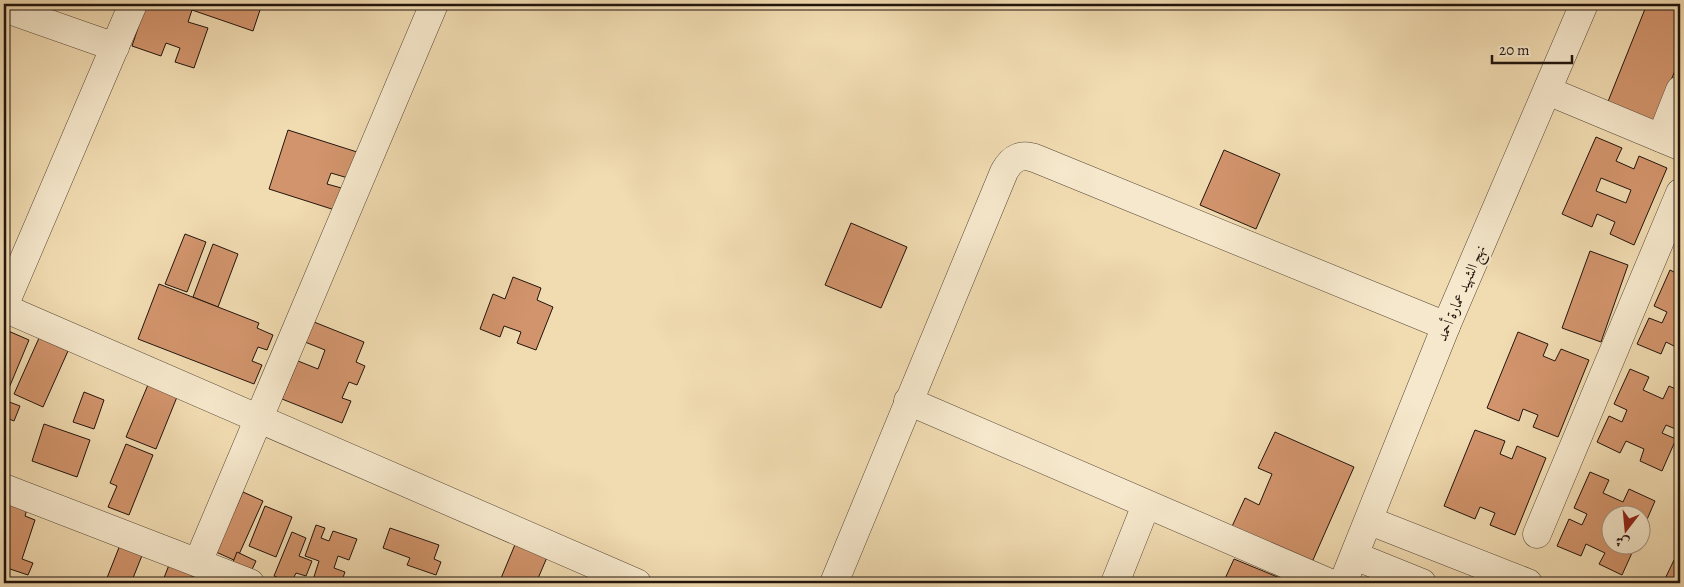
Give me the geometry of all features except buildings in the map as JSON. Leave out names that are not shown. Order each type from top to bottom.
[{"type":"street","points":[[133,4],[4,307],[258,420],[637,583]]},
{"type":"street","points":[[198,562],[434,4]]},
{"type":"street","name":"نهج الشهيد عمارة أحمد","points":[[1343,583],[1370,521],[1446,326],[1584,4]]},
{"type":"street","points":[[4,8],[114,47]]},
{"type":"street","points":[[1548,91],[1670,142],[1680,90]]},
{"type":"street","points":[[834,583],[1004,172],[1013,160],[1028,155],[1446,326]]},
{"type":"street","points":[[1537,534],[1680,193]]},
{"type":"street","points":[[908,401],[1330,583]]},
{"type":"street","points":[[4,488],[250,583]]},
{"type":"street","points":[[1116,583],[1146,505]]},
{"type":"street","points":[[1370,521],[1528,583]]},
{"type":"street","points":[[1355,556],[1422,583]]}]
